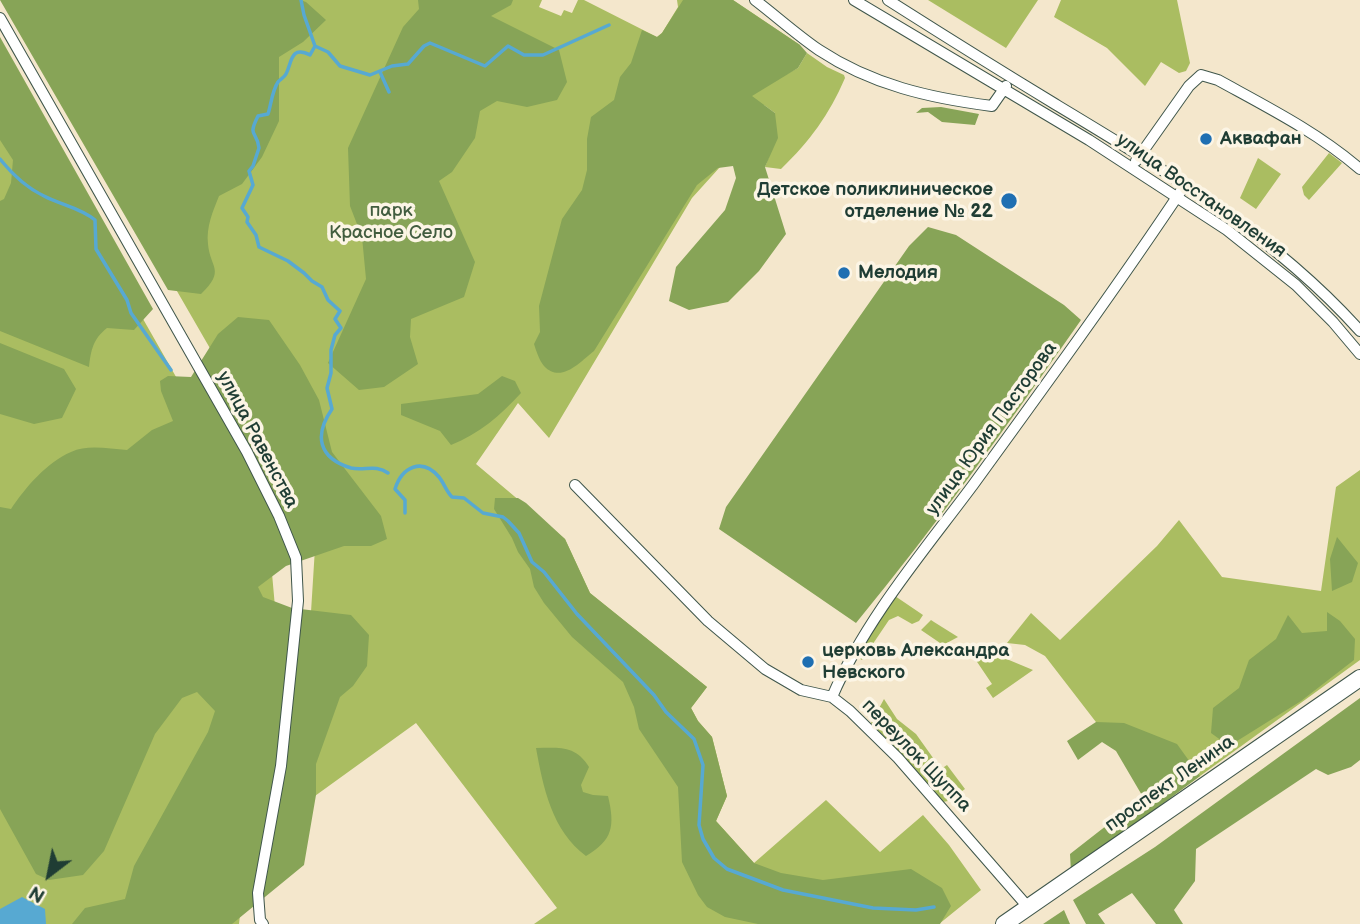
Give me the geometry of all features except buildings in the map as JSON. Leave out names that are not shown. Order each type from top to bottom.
[{"type":"main road","name":"проспект Ленина","points":[[1004,924],[1360,678]]},
{"type":"street","points":[[755,0],[818,49],[845,66],[894,87],[935,98],[992,106],[1012,78]]},
{"type":"street","name":"улица Восстановления","points":[[854,0],[1132,167],[1254,249],[1296,285],[1333,322],[1360,355]]},
{"type":"street","name":"улица Восстановления","points":[[888,0],[1140,156],[1245,227],[1306,275],[1360,331]]},
{"type":"street","name":"улица Равенства","points":[[0,18],[247,452],[279,516],[296,558],[298,601],[281,766],[258,893],[260,919],[263,924]]},
{"type":"street","points":[[1132,167],[1189,86],[1200,75],[1218,79],[1312,132],[1360,169]]},
{"type":"street","name":"улица Юрия Пасторова","points":[[832,697],[849,661],[899,585],[1088,328],[1185,186]]},
{"type":"street","name":"переулок Щуппа","points":[[575,485],[708,621],[765,669],[801,690],[832,697],[850,712],[898,758],[1028,907]]},
{"type":"green space","points":[[0,0],[300,0],[326,20],[303,42],[279,57],[279,121],[262,157],[242,184],[219,196],[208,231],[209,252],[215,274],[201,294],[168,290]]},
{"type":"green space","name":"парк Красное Село","points":[[9,0],[542,0],[539,7],[561,16],[564,10],[572,13],[578,0],[584,0],[657,37],[678,7],[677,0],[733,0],[800,45],[781,77],[798,68],[807,53],[844,75],[839,91],[818,127],[781,169],[765,167],[770,154],[775,113],[764,105],[739,146],[692,198],[549,438],[518,403],[476,464],[565,539],[590,593],[707,687],[691,708],[712,737],[727,796],[716,821],[754,863],[826,800],[880,852],[923,815],[949,845],[981,890],[939,924],[534,924],[557,908],[416,723],[290,814],[306,692],[316,532]]},
{"type":"green space","points":[[418,0],[513,0],[511,5],[491,16],[559,50],[567,82],[557,100],[527,107],[497,101],[480,111],[475,138],[452,172],[439,181],[475,262],[464,297],[411,319],[410,337],[418,364],[384,387],[359,390],[328,363],[366,279],[362,237],[350,206],[348,148],[403,27],[419,9]]},
{"type":"green space","points":[[683,0],[733,0],[800,45],[807,53],[798,68],[752,96],[775,113],[778,138],[765,167],[786,234],[759,271],[728,302],[689,310],[669,301],[676,267],[725,210],[736,178],[733,166],[718,168],[697,185],[594,351],[564,372],[550,371],[542,364],[534,344],[540,332],[539,306],[562,219],[582,190],[587,170],[587,139],[591,117],[614,100],[620,77],[631,63],[642,30],[657,37]]},
{"type":"green space","points":[[928,0],[1038,0],[1006,48]]},
{"type":"green space","points":[[1061,0],[1177,0],[1190,63],[1186,71],[1179,73],[1161,62],[1145,86],[1107,48],[1054,17]]},
{"type":"green space","points":[[0,37],[153,309],[134,330],[107,328],[102,332],[93,345],[89,367],[0,331],[0,201],[4,199],[11,183],[13,160],[0,140]]},
{"type":"green space","points":[[0,68],[269,540],[275,607],[239,924],[0,924]]},
{"type":"green space","points":[[941,107],[979,114],[975,125],[942,122],[928,112],[916,113],[922,108]]},
{"type":"green space","points":[[1329,153],[1342,163],[1309,200],[1302,187]]},
{"type":"green space","points":[[1258,158],[1281,174],[1256,209],[1240,198]]},
{"type":"green space","points":[[928,227],[956,235],[1064,305],[1081,320],[943,512],[856,623],[719,529],[726,507],[909,246]]},
{"type":"green space","points":[[238,317],[269,320],[300,365],[319,400],[332,452],[381,516],[387,539],[371,546],[344,546],[286,566],[258,587],[263,597],[292,608],[351,615],[369,635],[367,666],[353,686],[340,697],[316,764],[316,795],[304,865],[232,924],[72,924],[85,908],[125,899],[134,866],[208,732],[215,711],[197,692],[182,698],[155,734],[104,851],[83,875],[49,880],[36,874],[0,809],[0,507],[11,509],[37,476],[62,456],[91,448],[127,450],[152,430],[173,421],[161,391],[160,381],[168,376],[191,377],[218,334]]},
{"type":"green space","points":[[0,343],[64,369],[76,389],[62,418],[34,424],[0,414]]},
{"type":"green space","points":[[502,376],[515,381],[521,393],[489,423],[451,445],[440,431],[401,415],[401,404],[478,394]]},
{"type":"green space","points":[[1360,470],[1360,660],[1160,805],[1045,656],[1025,645],[1007,643],[1031,613],[1060,640],[1157,546],[1179,520],[1222,577],[1321,591],[1336,487]]},
{"type":"green space","points":[[495,498],[518,498],[526,503],[565,539],[590,593],[707,687],[691,708],[712,737],[727,796],[716,821],[754,863],[781,873],[823,880],[911,869],[942,888],[951,906],[940,924],[758,924],[725,917],[707,907],[682,862],[678,787],[639,729],[634,707],[623,682],[572,637],[544,603],[534,587],[530,569],[494,509]]},
{"type":"green space","points":[[1337,537],[1358,563],[1352,582],[1332,591],[1330,559]]},
{"type":"green space","points":[[895,596],[923,615],[919,621],[912,624],[898,616],[889,620],[862,660],[856,656]]},
{"type":"green space","points":[[1327,612],[1340,621],[1355,639],[1354,660],[1301,701],[1229,746],[1211,733],[1213,708],[1239,688],[1249,660],[1276,639],[1288,615],[1302,633],[1327,631]]},
{"type":"green space","points":[[931,620],[958,637],[943,645],[921,630]]},
{"type":"green space","points":[[968,645],[1033,670],[993,698],[986,688],[992,684]]},
{"type":"green space","points":[[1360,698],[1360,760],[1351,767],[1328,775],[1316,769],[1196,849],[1195,881],[1174,910],[1183,924],[1156,924],[1132,893],[1098,914],[1105,924],[1086,924],[1073,900],[1155,847]]},
{"type":"green space","points":[[884,699],[897,719],[916,734],[941,769],[947,765],[965,789],[943,802],[870,725]]},
{"type":"green space","points":[[1096,722],[1124,723],[1177,744],[1200,776],[1071,872],[1070,854],[1143,797],[1116,751],[1102,742],[1078,760],[1067,741]]},
{"type":"green space","points":[[536,748],[566,749],[578,755],[589,767],[581,785],[583,792],[608,796],[610,831],[602,844],[586,856],[574,846],[557,821],[546,793]]},
{"type":"green space","points":[[1064,910],[1070,924],[1043,924]]},
{"type":"water","points":[[22,897],[45,909],[46,924],[0,924],[0,909]]},
{"type":"waterway","points":[[301,0],[315,46],[310,55],[303,52],[295,54],[286,74],[276,86],[268,114],[258,116],[253,131],[259,148],[249,171],[253,185],[242,208],[259,247],[288,261],[322,287],[328,300],[340,311],[335,319],[341,328],[335,335],[331,350],[331,373],[327,388],[332,409],[321,436],[326,452],[340,464],[351,468],[374,468],[388,473]]},
{"type":"waterway","points":[[315,46],[328,52],[340,66],[370,75],[392,66],[408,64],[430,43],[485,66],[508,46],[524,55],[543,55],[609,25]]},
{"type":"waterway","points":[[380,72],[389,92]]},
{"type":"waterway","points":[[0,159],[32,189],[84,212],[95,220],[96,249],[127,300],[131,313],[171,370]]},
{"type":"waterway","points":[[405,513],[405,500],[395,489],[398,481],[413,467],[426,467],[439,477],[452,497],[464,498],[483,513],[503,517],[519,533],[532,562],[654,695],[666,712],[694,739],[703,765],[699,825],[703,839],[714,858],[727,869],[783,890],[873,908],[916,910],[934,907]]},
{"type":"place","name":"Аквафан","points":[[1206,139]]},
{"type":"place","name":"Детское поликлиническое отделение № 22","points":[[1009,201]]},
{"type":"place","name":"Мелодия","points":[[844,273]]},
{"type":"place","name":"церковь Александра Невского","points":[[808,662]]}]
